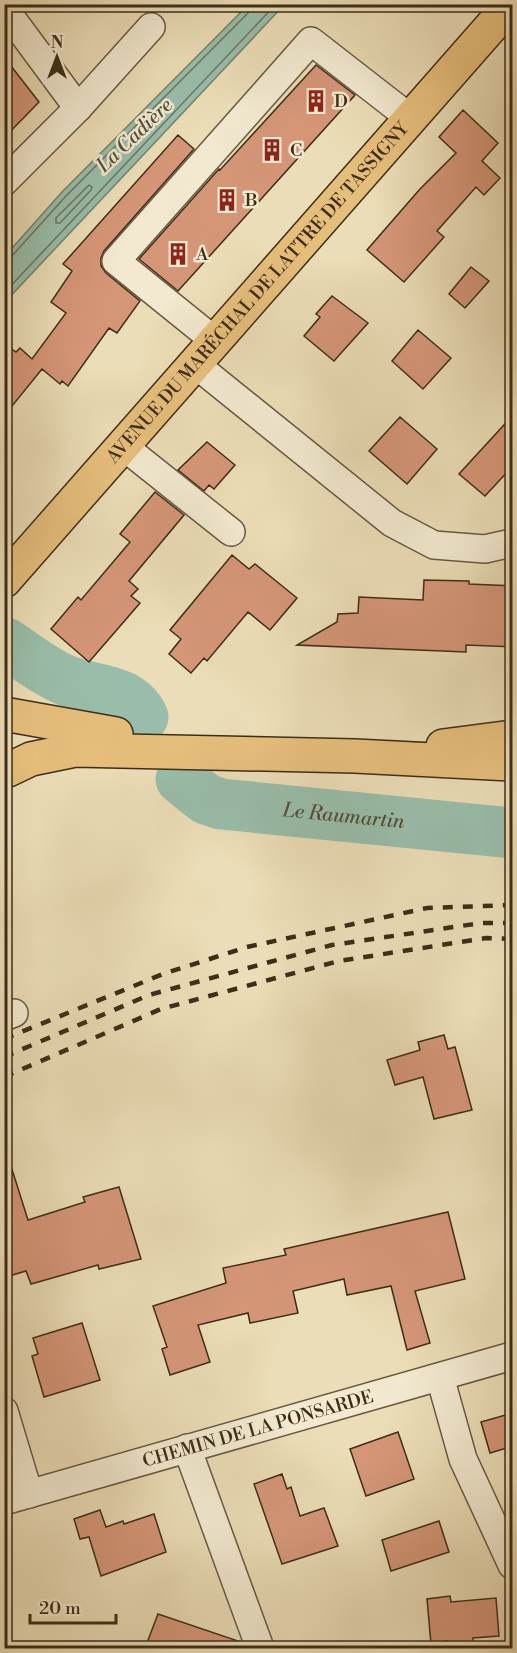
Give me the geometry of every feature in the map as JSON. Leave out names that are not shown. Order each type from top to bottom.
[{"type":"main road","name":"AVENUE DU MARÉCHAL DE LATTRE DE TASSIGNY","points":[[4,581],[511,4]]},
{"type":"main road","points":[[4,716],[231,753]]},
{"type":"main road","points":[[4,716],[9,728],[12,748],[6,774]]},
{"type":"main road","points":[[355,756],[513,737]]},
{"type":"main road","points":[[6,774],[31,759],[75,750],[355,756],[513,764]]},
{"type":"street","points":[[4,8],[78,108]]},
{"type":"street","points":[[4,182],[78,108],[151,27]]},
{"type":"street","points":[[410,118],[311,41],[116,261],[205,353],[392,523],[434,545],[485,549],[513,543]]},
{"type":"street","points":[[123,446],[231,532]]},
{"type":"street","name":"CHEMIN DE LA PONSARDE","points":[[17,1497],[513,1356]]},
{"type":"street","points":[[440,1377],[463,1460],[513,1565]]},
{"type":"street","points":[[4,1411],[17,1497]]},
{"type":"street","points":[[187,1448],[260,1648]]},
{"type":"water","name":"La Cadière","points":[[248,5],[284,5],[5,302],[5,256],[62,192]]},
{"type":"building","points":[[4,57],[39,102],[4,138]]},
{"type":"building","points":[[316,65],[355,95],[178,291],[139,259]]},
{"type":"building","points":[[463,110],[498,143],[482,161],[500,178],[484,195],[476,187],[437,231],[444,237],[404,282],[367,250],[420,189],[456,153],[439,137]]},
{"type":"building","points":[[178,135],[194,149],[104,251],[101,258],[101,266],[106,273],[140,301],[117,333],[109,328],[68,386],[62,381],[60,384],[42,369],[4,416],[4,344],[16,352],[20,348],[32,359],[66,313],[51,302],[72,271],[63,264]]},
{"type":"building","points":[[471,267],[489,281],[465,308],[449,294]]},
{"type":"building","points":[[332,296],[368,323],[334,361],[304,336],[320,317],[316,314]]},
{"type":"building","points":[[418,330],[451,358],[423,389],[392,361]]},
{"type":"building","points":[[513,415],[513,466],[485,496],[459,474]]},
{"type":"building","points":[[400,417],[437,449],[407,484],[369,451]]},
{"type":"building","points":[[207,442],[235,465],[214,489],[209,485],[204,491],[178,470]]},
{"type":"building","points":[[155,492],[184,515],[129,581],[138,589],[131,596],[140,603],[89,662],[51,629],[78,597],[81,600],[130,542],[120,534]]},
{"type":"building","points":[[232,555],[249,569],[255,564],[297,598],[270,630],[248,612],[207,661],[204,658],[191,673],[169,654],[181,639],[170,630]]},
{"type":"building","points":[[424,580],[469,581],[469,584],[513,586],[513,647],[466,645],[466,652],[297,645],[337,622],[338,614],[358,613],[359,597],[423,600]]},
{"type":"building","points":[[444,1035],[448,1049],[455,1047],[472,1110],[434,1119],[423,1077],[395,1085],[387,1060],[420,1050],[418,1042]]},
{"type":"building","points":[[10,1163],[28,1220],[85,1202],[83,1197],[119,1187],[141,1259],[99,1269],[98,1265],[31,1284],[26,1271],[9,1276],[4,1263],[4,1164]]},
{"type":"building","points":[[448,1212],[465,1279],[415,1291],[430,1343],[407,1350],[391,1286],[347,1295],[344,1279],[293,1291],[298,1313],[250,1323],[248,1313],[198,1325],[210,1362],[170,1375],[162,1349],[167,1347],[153,1306],[226,1283],[223,1268],[286,1255],[284,1249]]},
{"type":"building","points":[[82,1323],[100,1380],[44,1397],[32,1356],[38,1354],[33,1338]]},
{"type":"building","points":[[513,1413],[513,1446],[490,1453],[481,1422]]},
{"type":"building","points":[[398,1432],[414,1479],[366,1496],[350,1449]]},
{"type":"building","points":[[282,1474],[287,1489],[291,1487],[300,1516],[324,1508],[338,1546],[282,1564],[254,1484]]},
{"type":"building","points":[[100,1510],[106,1527],[123,1521],[124,1524],[154,1514],[166,1552],[101,1576],[89,1537],[80,1539],[74,1519]]},
{"type":"building","points":[[439,1521],[449,1552],[391,1571],[382,1540]]},
{"type":"building","points":[[450,1596],[451,1602],[496,1598],[499,1636],[473,1638],[473,1644],[448,1647],[447,1641],[431,1644],[427,1599]]},
{"type":"building","points":[[158,1614],[241,1642],[243,1648],[145,1648]]},
{"type":"waterway","name":"Le Raumartin","points":[[4,642],[65,680],[109,691],[129,700],[143,717]]},
{"type":"waterway","name":"Le Raumartin","points":[[181,779],[206,799],[221,804],[512,833]]},
{"type":"railway","points":[[4,1039],[163,974],[247,947],[427,908],[512,905]]},
{"type":"railway","points":[[4,1057],[149,995],[332,945],[481,923],[512,923]]},
{"type":"railway","points":[[4,1077],[161,1009],[339,961],[486,938],[512,939]]},
{"type":"place","name":"D","points":[[316,101]]},
{"type":"place","name":"C","points":[[272,150]]},
{"type":"place","name":"B","points":[[227,200]]},
{"type":"place","name":"A","points":[[178,254]]}]
